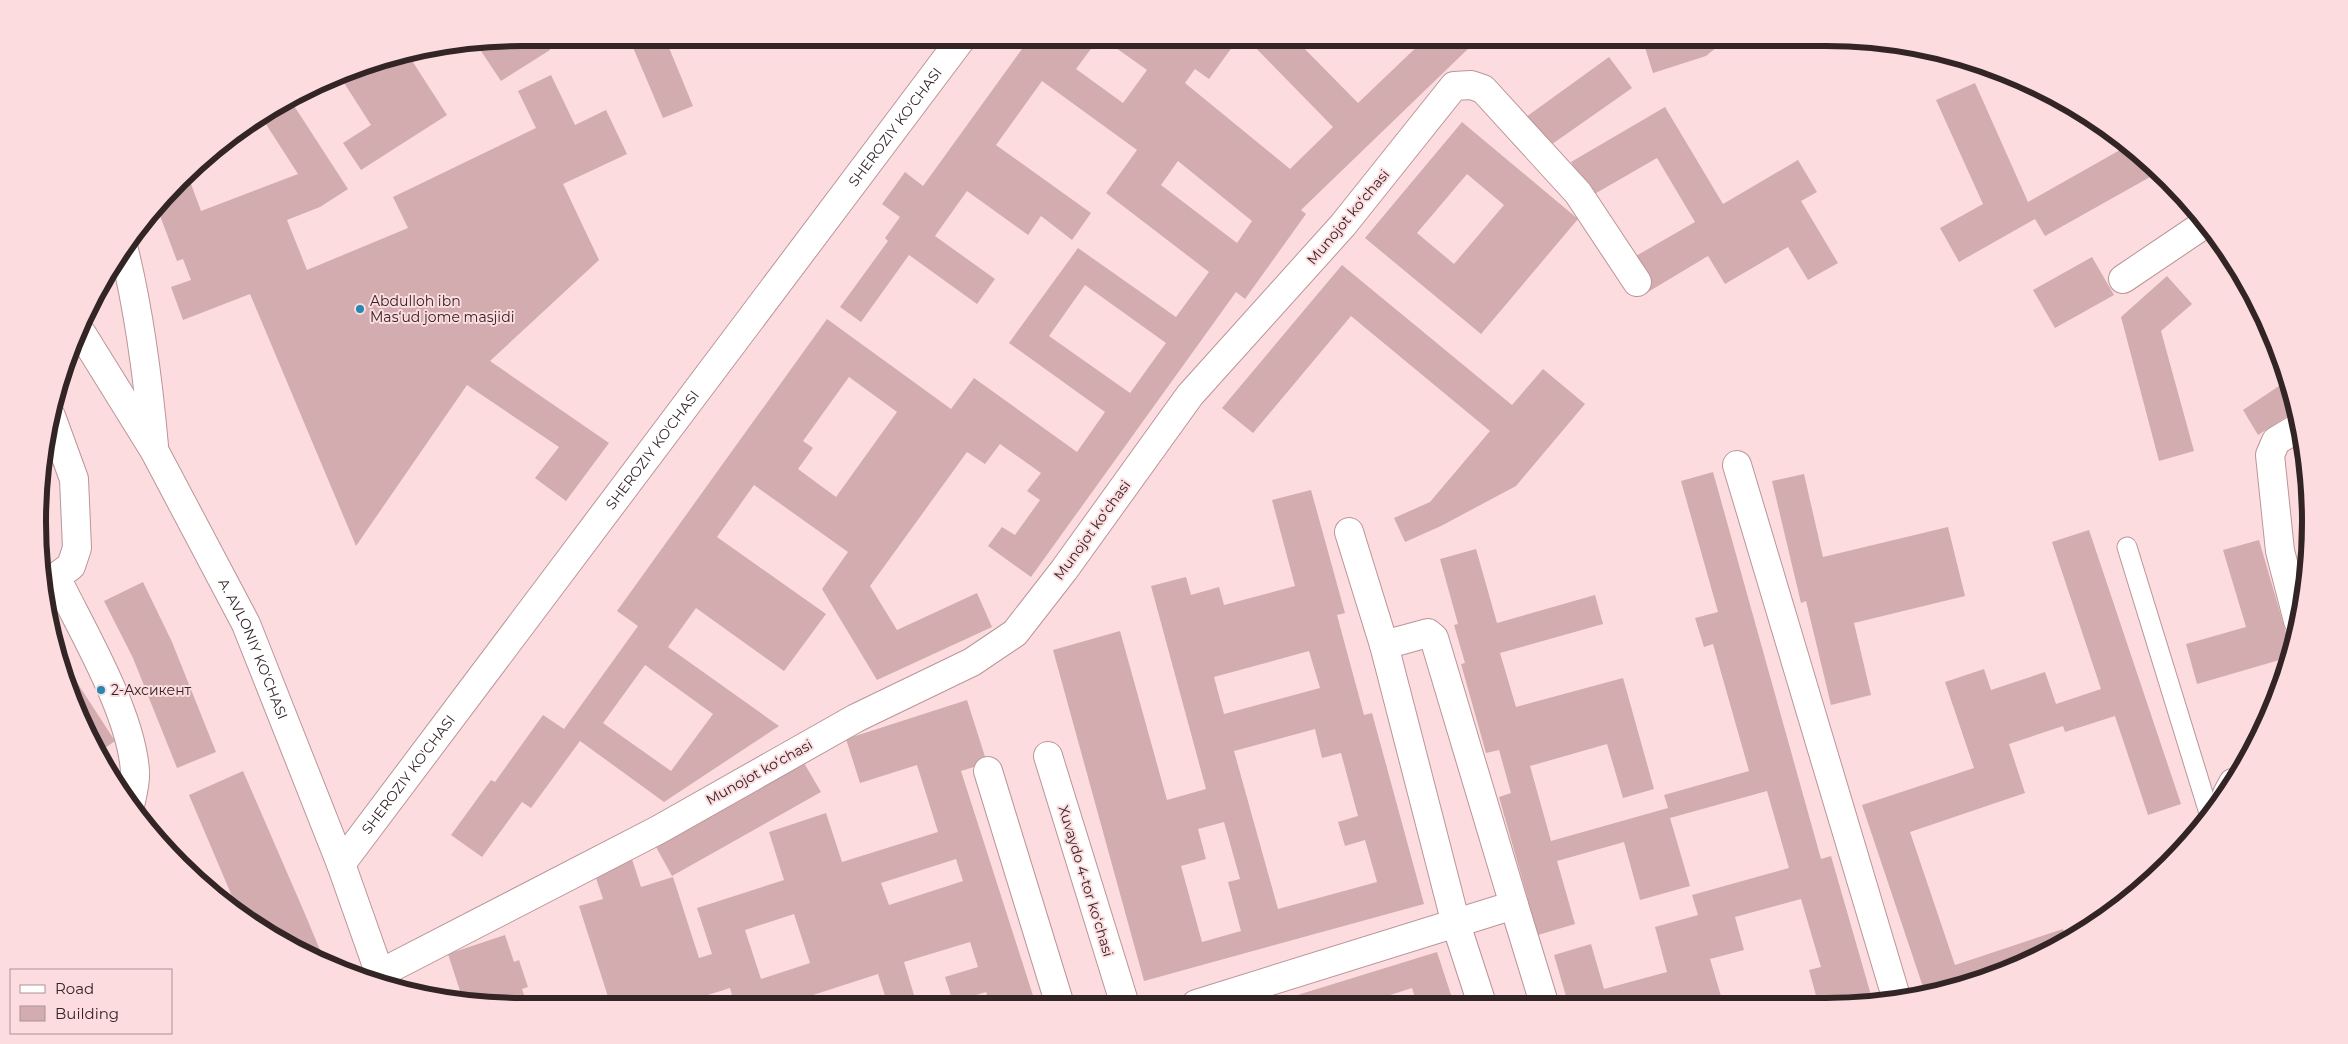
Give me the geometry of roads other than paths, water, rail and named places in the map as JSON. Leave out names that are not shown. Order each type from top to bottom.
[{"type":"street","name":"SHEROZIY KO'CHASI","points":[[341,864],[956,46]]},
{"type":"street","name":"Munojot koʻchasi","points":[[384,977],[658,830],[856,718],[972,662],[1014,633],[1064,570],[1190,395],[1343,225],[1454,86],[1470,85],[1483,89],[1578,192],[1637,282]]},
{"type":"street","points":[[2123,278],[2199,227]]},
{"type":"street","points":[[126,258],[147,364],[154,450]]},
{"type":"street","name":"A. AVLONIY KO‘CHASI","points":[[84,337],[154,450],[246,624],[341,864],[380,976]]},
{"type":"street","points":[[55,428],[74,480],[77,548],[71,566],[50,579],[104,675],[129,732],[135,773],[132,794]]},
{"type":"street","points":[[2293,431],[2276,441],[2270,455],[2280,551],[2294,607]]},
{"type":"street","points":[[1737,465],[1895,993]]},
{"type":"street","points":[[1349,532],[1384,645],[1456,924],[1480,998]]},
{"type":"street","points":[[1384,645],[1428,633],[1434,638],[1542,998]]},
{"type":"street","name":"Xuvaydo 4-tor koʻchasi","points":[[1048,756],[1123,998]]},
{"type":"street","points":[[988,771],[1058,998]]},
{"type":"street","points":[[1216,998],[1514,905]]},
{"type":"lane","points":[[2127,547],[2206,807]]},
{"type":"place","name":"Abdulloh ibn Mas‘ud jome masjidi","points":[[360,309]]},
{"type":"place","name":"2-Ахсикент","points":[[101,690]]}]
